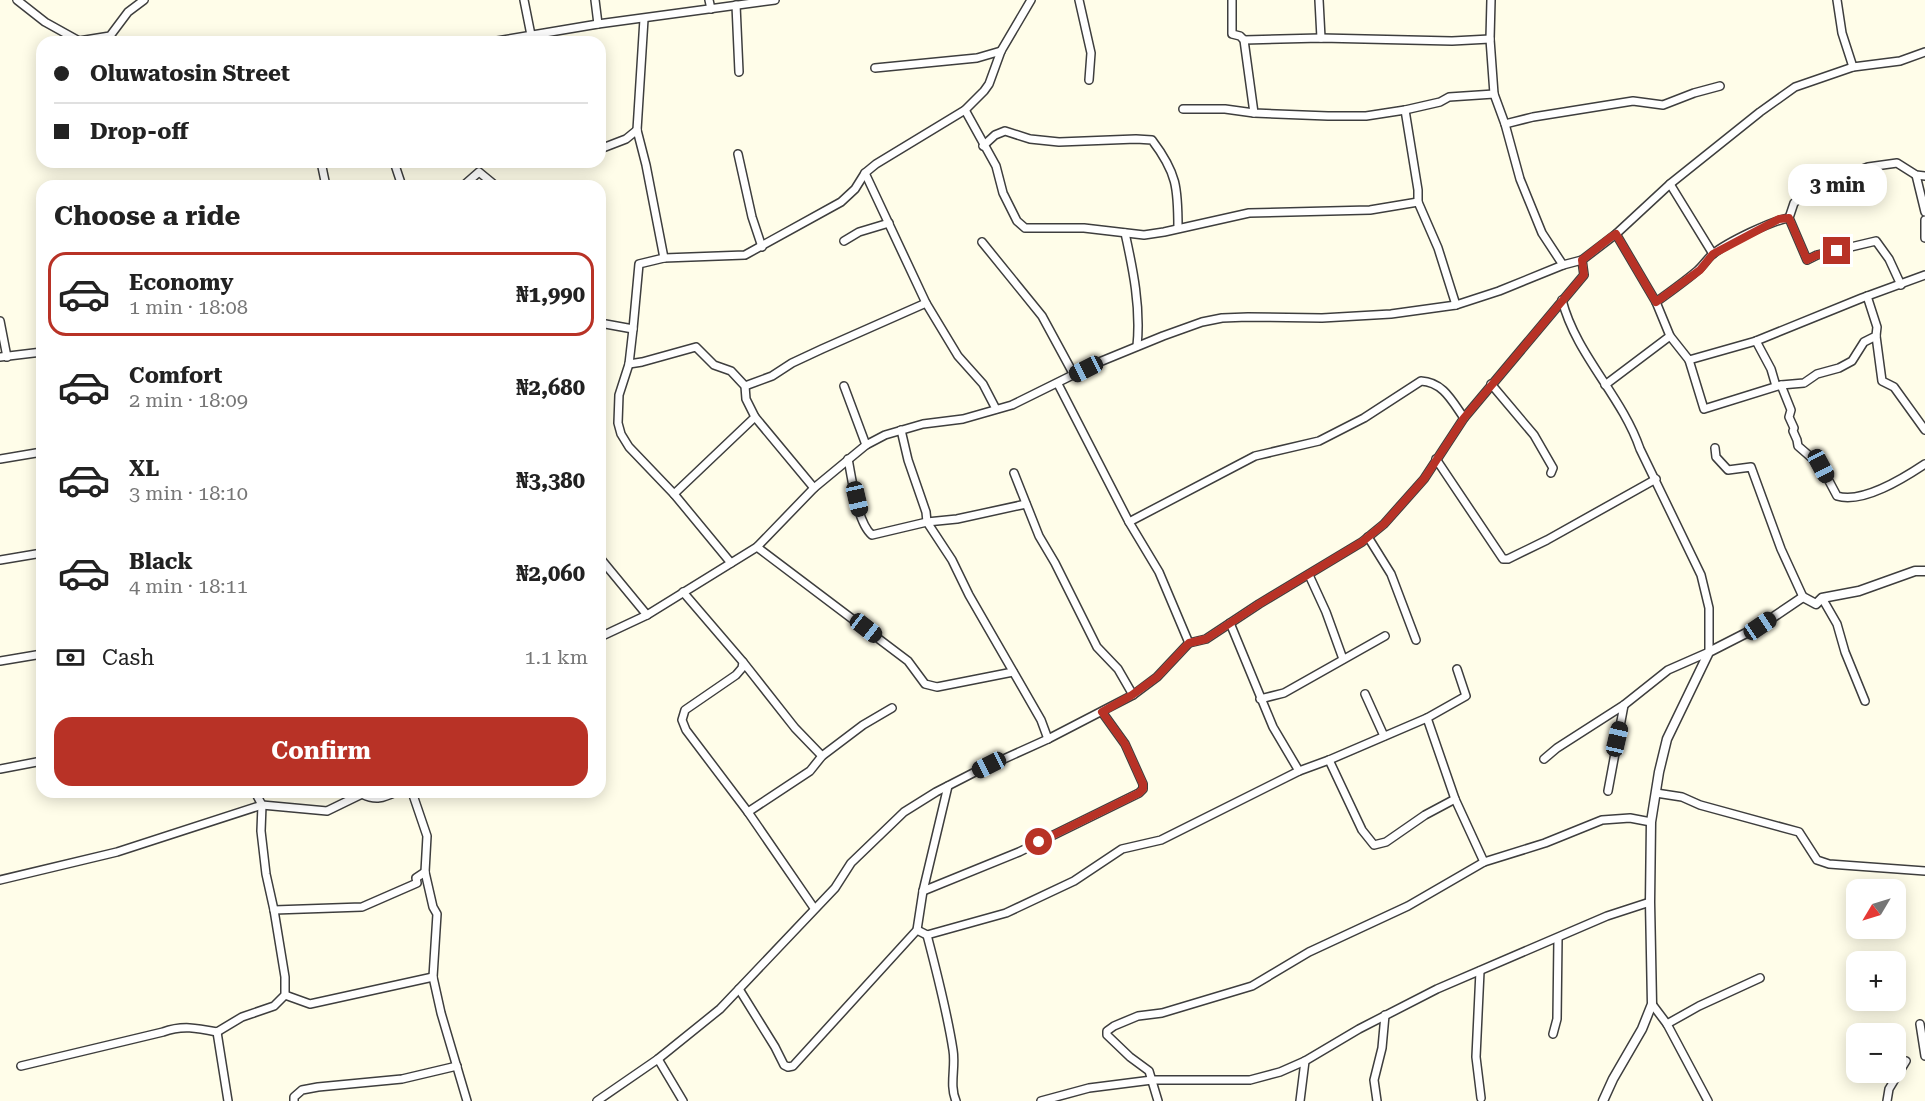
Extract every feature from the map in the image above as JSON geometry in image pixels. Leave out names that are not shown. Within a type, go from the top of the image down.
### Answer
[{"type":"street","points":[[17,0],[45,22],[70,36]]},
{"type":"street","points":[[110,36],[128,12],[144,0]]},
{"type":"street","points":[[524,0],[531,35]]},
{"type":"street","points":[[595,0],[598,24]]},
{"type":"street","points":[[709,0],[711,9]]},
{"type":"street","points":[[525,36],[775,0]]},
{"type":"street","points":[[731,563],[674,494],[629,447],[621,434],[618,423],[619,395],[629,364],[638,291],[637,266],[664,258],[745,255],[841,202],[855,189],[865,173],[965,110],[988,84],[1001,51],[1031,0]]},
{"type":"street","points":[[1079,0],[1091,53],[1089,80]]},
{"type":"street","points":[[1232,0],[1232,34],[1244,40],[1254,112]]},
{"type":"street","points":[[1319,0],[1321,38]]},
{"type":"street","points":[[1491,0],[1490,39],[1494,94],[1520,179],[1542,233],[1563,265]]},
{"type":"street","points":[[1837,0],[1842,33],[1853,67]]},
{"type":"street","points":[[736,6],[739,72]]},
{"type":"street","points":[[644,19],[637,130],[664,258]]},
{"type":"street","points":[[1244,40],[1321,38],[1452,41],[1490,39]]},
{"type":"street","points":[[875,68],[977,58],[1001,51]]},
{"type":"street","points":[[606,634],[648,615],[757,547],[814,488],[866,445],[885,435],[923,424],[963,419],[1012,405],[1137,346],[1202,322],[1222,318],[1322,318],[1390,314],[1456,305],[1499,291],[1563,265],[1582,260],[1616,234],[1670,184],[1795,87],[1853,67],[1900,61],[1925,52]]},
{"type":"street","points":[[1505,124],[1533,117],[1633,101],[1663,105],[1720,86]]},
{"type":"street","points":[[1183,109],[1366,116],[1405,111],[1440,102],[1449,97],[1494,94]]},
{"type":"street","points":[[965,110],[996,166],[1017,221],[1025,228],[1084,228],[1144,235],[1249,213],[1370,210],[1418,202]]},
{"type":"street","points":[[1405,111],[1418,202],[1438,248],[1456,305]]},
{"type":"street","points":[[606,147],[626,139],[637,130]]},
{"type":"street","points":[[983,146],[995,135],[1005,131],[1030,139],[1059,142],[1152,140],[1168,164],[1176,182],[1178,228]]},
{"type":"street","points":[[738,154],[752,217],[762,247]]},
{"type":"street","points":[[1900,285],[1889,259],[1876,242],[1817,255],[1807,260],[1789,218],[1794,203],[1828,175],[1836,172],[1858,171],[1868,167],[1898,163],[1916,175],[1925,176]]},
{"type":"street","points":[[469,180],[479,172],[489,180]]},
{"type":"street","points":[[865,173],[926,303],[958,356],[983,384],[996,409]]},
{"type":"street","points":[[1916,175],[1925,212]]},
{"type":"street","points":[[1670,184],[1713,254]]},
{"type":"street","points":[[1656,302],[1700,270],[1713,254],[1769,223],[1789,218]]},
{"type":"street","points":[[1925,220],[1925,238]]},
{"type":"street","points":[[844,241],[860,232],[889,223]]},
{"type":"street","points":[[1125,233],[1133,268],[1139,332],[1137,346]]},
{"type":"street","points":[[1616,234],[1656,302],[1670,336],[1689,360],[1704,410],[1778,385],[1804,383],[1817,374],[1839,368],[1852,361],[1864,342],[1876,336]]},
{"type":"street","points":[[982,242],[1042,316],[1074,375]]},
{"type":"street","points":[[597,1101],[658,1059],[720,1009],[835,888],[851,863],[904,812],[948,786],[1048,739],[1132,695],[1157,677],[1189,643],[1206,639],[1368,537],[1384,524],[1424,479],[1464,418],[1491,384],[1584,275],[1582,260]]},
{"type":"street","points":[[1689,360],[1756,341],[1925,275]]},
{"type":"street","points":[[1867,296],[1877,327],[1876,336],[1882,381],[1894,387],[1925,430]]},
{"type":"street","points":[[1562,300],[1570,325],[1633,428],[1640,449],[1701,575],[1709,608],[1709,652],[1667,740],[1651,822],[1652,1004],[1642,1029],[1603,1101]]},
{"type":"street","points":[[745,386],[926,303]]},
{"type":"street","points":[[0,321],[3,357],[36,353]]},
{"type":"street","points":[[606,323],[633,329]]},
{"type":"street","points":[[1605,385],[1670,336]]},
{"type":"street","points":[[1756,341],[1791,410],[1789,417],[1798,446],[1821,466],[1837,496],[1847,497],[1883,489],[1925,464]]},
{"type":"street","points":[[629,364],[696,347],[714,365],[731,371],[745,386],[746,399],[755,417],[814,488]]},
{"type":"street","points":[[1130,522],[1255,456],[1318,441],[1364,418],[1421,381],[1433,381],[1441,387],[1464,418]]},
{"type":"street","points":[[1058,384],[1130,522],[1159,572],[1189,643]]},
{"type":"street","points":[[1491,384],[1534,435],[1553,468],[1551,473]]},
{"type":"street","points":[[844,386],[866,445]]},
{"type":"street","points":[[674,494],[755,417]]},
{"type":"street","points":[[901,430],[927,522],[956,567],[969,595],[1041,720],[1048,739]]},
{"type":"street","points":[[1715,448],[1716,457],[1728,470],[1751,467],[1781,549],[1803,597],[1816,604],[1822,598],[1859,591],[1915,571],[1925,572]]},
{"type":"street","points":[[0,459],[36,453]]},
{"type":"street","points":[[848,459],[862,520],[867,531],[872,535],[927,522],[957,519],[1026,504]]},
{"type":"street","points":[[1436,459],[1503,559],[1508,559],[1547,540],[1656,479]]},
{"type":"street","points":[[1014,473],[1039,536],[1055,562],[1097,647],[1118,669],[1132,695]]},
{"type":"street","points":[[1368,537],[1390,574],[1416,640]]},
{"type":"street","points":[[757,547],[908,661],[925,684],[937,687],[1013,672]]},
{"type":"street","points":[[0,560],[36,554]]},
{"type":"street","points":[[606,565],[648,615]]},
{"type":"street","points":[[1309,575],[1326,612],[1343,659]]},
{"type":"street","points":[[683,592],[743,662],[795,728],[822,756]]},
{"type":"street","points":[[1544,759],[1557,748],[1624,705],[1668,670],[1760,626],[1803,597]]},
{"type":"street","points":[[1822,598],[1837,624],[1845,652],[1865,701]]},
{"type":"street","points":[[1230,623],[1273,728],[1299,771]]},
{"type":"street","points":[[1260,699],[1284,693],[1385,636]]},
{"type":"street","points":[[0,661],[36,655]]},
{"type":"street","points":[[743,662],[742,668],[735,675],[685,710],[682,720],[686,730],[748,812],[814,908]]},
{"type":"street","points":[[918,930],[927,934],[1006,913],[1074,881],[1122,849],[1161,840],[1299,771],[1427,718],[1466,696],[1458,669]]},
{"type":"street","points":[[1365,694],[1384,736]]},
{"type":"street","points":[[1608,791],[1624,705]]},
{"type":"street","points":[[748,812],[810,771],[822,756],[863,725],[892,708]]},
{"type":"street","points":[[923,891],[1019,852],[1143,789],[1143,784],[1125,744],[1102,712]]},
{"type":"street","points":[[1427,718],[1455,799],[1484,862]]},
{"type":"street","points":[[1329,760],[1362,830],[1374,845],[1386,842],[1425,815],[1455,799]]},
{"type":"street","points":[[0,769],[36,762]]},
{"type":"street","points":[[739,989],[775,1047],[783,1065],[793,1066],[918,930],[923,891],[948,786]]},
{"type":"street","points":[[1656,793],[1682,797],[1700,805],[1799,832],[1817,860],[1829,864],[1925,870]]},
{"type":"street","points":[[21,1066],[176,1027],[192,1027],[217,1032],[242,1017],[274,1006],[285,994],[285,977],[266,874],[261,831],[262,805],[258,798]]},
{"type":"street","points":[[0,880],[117,852],[262,805],[327,811],[351,798]]},
{"type":"street","points":[[413,798],[427,836],[425,872],[433,907],[437,914],[433,977],[467,1101]]},
{"type":"street","points":[[1158,1101],[1149,1071],[1107,1035],[1107,1031],[1114,1026],[1138,1016],[1162,1013],[1252,986],[1308,952],[1408,906],[1484,862],[1545,843],[1602,820],[1630,819],[1651,822]]},
{"type":"street","points":[[274,910],[362,907],[417,883],[416,878],[425,872]]},
{"type":"street","points":[[1041,1101],[1089,1088],[1152,1080],[1250,1080],[1281,1072],[1437,989],[1607,916],[1650,902]]},
{"type":"street","points":[[927,934],[954,1054],[952,1087],[956,1101]]},
{"type":"street","points":[[1552,1034],[1557,1019],[1558,938]]},
{"type":"street","points":[[1480,971],[1476,1057],[1481,1098]]},
{"type":"street","points":[[285,994],[310,1004],[433,977]]},
{"type":"street","points":[[1667,1024],[1699,1006],[1760,978]]},
{"type":"street","points":[[1652,1004],[1667,1024],[1708,1101]]},
{"type":"street","points":[[1377,1101],[1374,1080],[1382,1048],[1385,1015]]},
{"type":"street","points":[[1920,1024],[1925,1056]]},
{"type":"street","points":[[217,1032],[228,1101]]},
{"type":"street","points":[[658,1059],[683,1101]]},
{"type":"street","points":[[1300,1101],[1305,1061]]},
{"type":"street","points":[[294,1101],[294,1097],[302,1090],[402,1079],[457,1066]]},
{"type":"street","points":[[1887,1101],[1893,1083]]},
{"type":"route","points":[[1039,842],[1143,789],[1143,784],[1125,744],[1102,712],[1157,677],[1189,643],[1206,639],[1362,542],[1384,524],[1424,479],[1464,418],[1584,275],[1582,260],[1611,237],[1616,234],[1656,302],[1700,270],[1713,254],[1779,219],[1789,218],[1807,260],[1817,255],[1837,251]]}]
